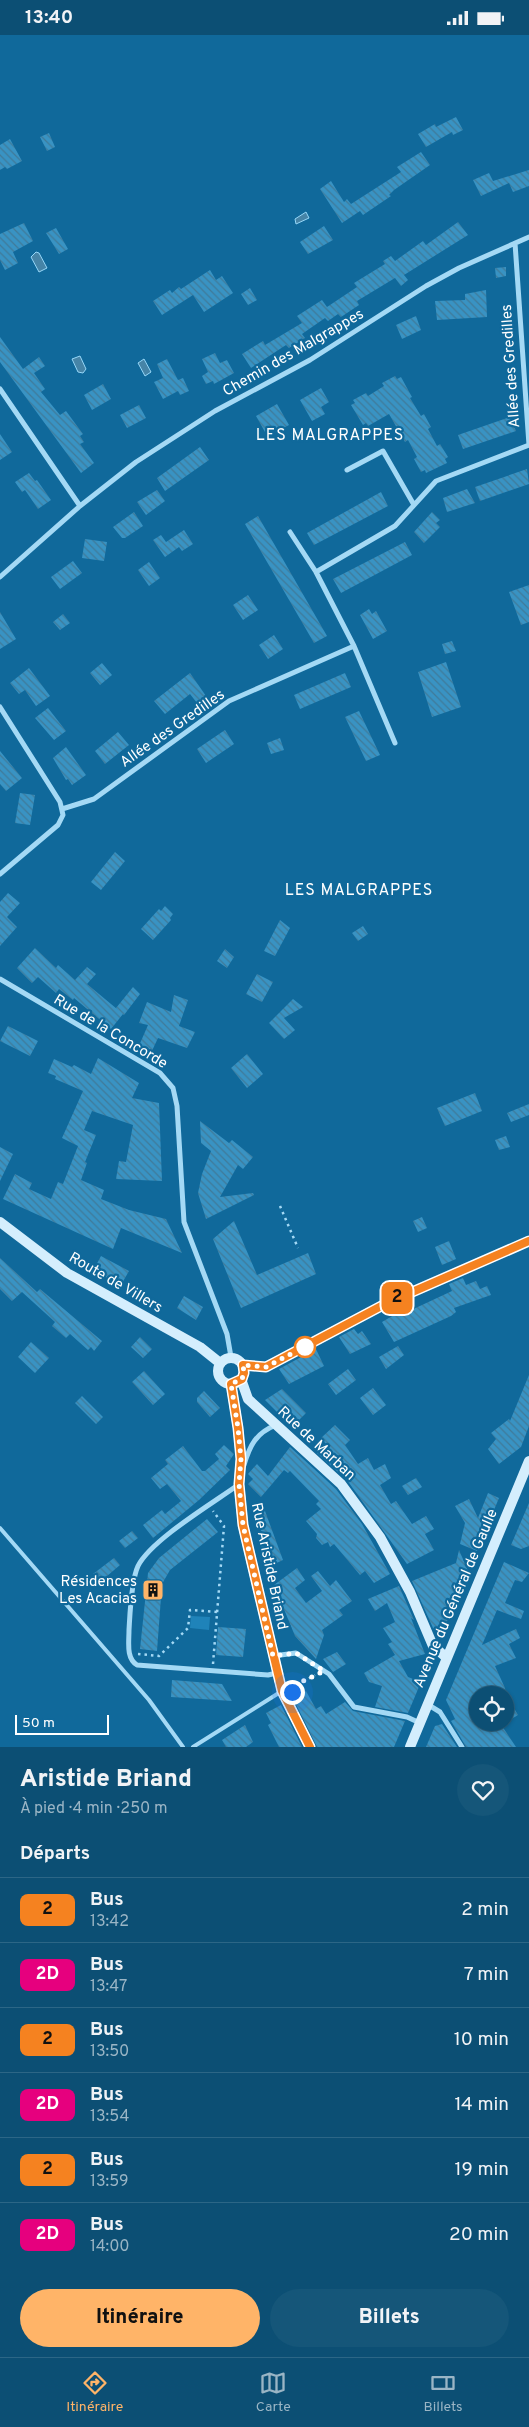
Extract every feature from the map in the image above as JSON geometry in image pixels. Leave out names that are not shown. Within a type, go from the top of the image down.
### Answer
[{"type":"main road","name":"Route de Villers","points":[[0,1222],[67,1273],[200,1347],[220,1363]]},
{"type":"main road","points":[[232,1357],[239,1359],[243,1365],[244,1373],[242,1379],[231,1384],[223,1382],[218,1375],[220,1363],[232,1357]]},
{"type":"main road","name":"Rue de Marban","points":[[242,1379],[248,1399],[341,1484],[380,1537],[410,1592],[433,1646],[447,1658]]},
{"type":"main road","name":"Rue Aristide Briand","points":[[231,1384],[241,1459],[239,1484],[243,1525],[277,1673],[287,1691],[310,1747]]},
{"type":"main road","name":"Avenue du Général de Gaulle","points":[[410,1747],[529,1461]]},
{"type":"street","name":"Chemin des Malgrappes","points":[[0,577],[80,506],[136,462],[215,411],[310,360],[426,286],[459,268],[529,237]]},
{"type":"street","name":"Allée des Gredilles","points":[[316,572],[395,526],[436,481],[529,445],[515,243]]},
{"type":"street","points":[[0,389],[80,506]]},
{"type":"street","points":[[347,471],[383,451],[414,505]]},
{"type":"street","points":[[290,532],[316,572],[354,646],[395,743]]},
{"type":"street","name":"Allée des Gredilles","points":[[62,809],[94,799],[229,701],[354,646]]},
{"type":"street","points":[[0,707],[60,802],[63,815],[58,825],[0,874]]},
{"type":"street","name":"Rue de la Concorde","points":[[0,979],[160,1073],[173,1088],[177,1115],[184,1221],[227,1334],[232,1357]]},
{"type":"street","points":[[243,1365],[266,1367],[387,1303],[529,1241]]},
{"type":"street","points":[[276,1425],[257,1436],[250,1445],[239,1484],[150,1548],[138,1567],[130,1621],[129,1654],[132,1662],[138,1665],[268,1675],[277,1673]]},
{"type":"street","points":[[273,1656],[296,1653],[329,1674],[354,1707],[407,1717],[420,1723]]},
{"type":"street","points":[[428,1704],[440,1712],[462,1747]]},
{"type":"lane","points":[[0,1529],[149,1700],[183,1747]]},
{"type":"lane","points":[[193,1747],[287,1691]]},
{"type":"path","points":[[280,1206],[298,1249]]},
{"type":"path","points":[[209,1505],[224,1526],[212,1671]]},
{"type":"path","points":[[129,1654],[159,1655],[188,1628],[190,1610],[217,1612]]},
{"type":"path","points":[[287,1691],[293,1686],[324,1671]]},
{"type":"shaded area","points":[[306,212],[309,218],[296,224],[295,219]]},
{"type":"shaded area","points":[[36,252],[39,253],[47,268],[39,272],[31,257]]},
{"type":"shaded area","points":[[80,356],[86,369],[83,373],[78,372],[72,359]]},
{"type":"shaded area","points":[[144,359],[151,372],[145,376],[138,363]]},
{"type":"shaded area","points":[[191,1616],[210,1617],[209,1630],[190,1628]]},
{"type":"building","points":[[456,117],[463,130],[453,135],[452,132],[426,147],[418,134],[435,124],[436,127]]},
{"type":"building","points":[[49,133],[55,147],[47,151],[40,137]]},
{"type":"building","points":[[10,139],[22,161],[7,169],[5,167],[0,170],[0,145]]},
{"type":"building","points":[[421,152],[430,165],[394,190],[389,195],[391,196],[363,215],[360,211],[342,223],[320,189],[331,181],[344,202],[347,199],[351,204],[401,172],[397,167]]},
{"type":"building","points":[[529,170],[529,186],[513,192],[509,183],[481,196],[473,180],[489,173],[493,181]]},
{"type":"building","points":[[458,222],[468,235],[404,275],[408,280],[401,286],[395,278],[357,301],[359,305],[341,317],[338,314],[328,321],[325,318],[302,334],[305,338],[289,348],[286,345],[251,368],[242,354],[263,341],[265,345],[302,323],[297,316],[322,300],[327,307],[357,287],[354,283],[385,264],[383,261],[391,256],[395,261],[423,241],[426,245]]},
{"type":"building","points":[[24,223],[33,241],[13,252],[18,263],[5,270],[0,260],[0,234]]},
{"type":"building","points":[[324,226],[333,240],[308,254],[300,242]]},
{"type":"building","points":[[56,228],[68,249],[59,254],[46,233]]},
{"type":"building","points":[[506,267],[506,276],[496,278],[495,268]]},
{"type":"building","points":[[210,270],[216,280],[222,276],[233,293],[204,312],[193,295],[162,315],[153,301],[170,290],[172,293],[179,287],[181,289]]},
{"type":"building","points":[[250,288],[257,300],[248,305],[241,294]]},
{"type":"building","points":[[486,290],[487,317],[437,320],[435,301],[465,300],[465,294]]},
{"type":"building","points":[[416,316],[421,330],[402,339],[396,325]]},
{"type":"building","points":[[0,337],[23,369],[39,357],[45,366],[34,373],[45,389],[41,392],[60,415],[66,411],[83,434],[80,436],[84,442],[80,444],[94,463],[81,473],[0,362]]},
{"type":"building","points":[[215,353],[220,363],[227,360],[234,373],[214,384],[213,381],[206,384],[202,376],[208,372],[202,359]]},
{"type":"building","points":[[167,359],[178,380],[183,378],[189,391],[180,395],[178,391],[163,399],[154,382],[163,378],[157,364]]},
{"type":"building","points":[[395,376],[397,379],[401,377],[412,397],[410,398],[421,416],[424,414],[431,427],[428,429],[437,446],[440,444],[448,457],[445,459],[447,463],[426,473],[425,470],[421,472],[414,459],[417,457],[408,440],[405,442],[389,414],[368,426],[366,423],[363,425],[351,405],[355,403],[353,400],[366,393],[368,396],[384,386],[382,383]]},
{"type":"building","points":[[103,384],[111,399],[92,410],[84,395]]},
{"type":"building","points":[[321,388],[329,402],[321,407],[325,414],[312,421],[300,400]]},
{"type":"building","points":[[277,404],[289,425],[276,432],[273,427],[265,432],[256,416]]},
{"type":"building","points":[[139,405],[146,418],[127,428],[120,415]]},
{"type":"building","points":[[510,417],[516,431],[463,449],[458,435]]},
{"type":"building","points":[[0,434],[12,452],[0,460]]},
{"type":"building","points":[[200,447],[209,460],[165,491],[157,478]]},
{"type":"building","points":[[527,469],[529,484],[480,501],[475,487]]},
{"type":"building","points":[[29,473],[35,481],[37,480],[51,500],[38,509],[25,490],[22,492],[15,482]]},
{"type":"building","points":[[467,489],[475,503],[447,512],[443,498]]},
{"type":"building","points":[[157,490],[165,501],[146,515],[137,502]]},
{"type":"building","points":[[381,492],[388,506],[314,545],[307,533]]},
{"type":"building","points":[[134,512],[143,526],[122,538],[113,527]]},
{"type":"building","points":[[432,512],[440,520],[436,523],[440,527],[424,543],[414,532]]},
{"type":"building","points":[[258,516],[327,636],[314,643],[245,524]]},
{"type":"building","points":[[184,530],[193,544],[182,551],[179,547],[165,557],[153,540],[161,535],[166,542]]},
{"type":"building","points":[[85,539],[107,542],[104,561],[82,558]]},
{"type":"building","points":[[405,542],[412,555],[341,593],[333,579]]},
{"type":"building","points":[[73,561],[82,573],[60,589],[51,577]]},
{"type":"building","points":[[149,562],[160,578],[149,586],[138,570]]},
{"type":"building","points":[[529,585],[529,622],[521,625],[509,592]]},
{"type":"building","points":[[248,595],[258,610],[243,620],[233,605]]},
{"type":"building","points":[[369,609],[372,614],[376,611],[387,631],[373,639],[360,615]]},
{"type":"building","points":[[0,612],[16,639],[0,649]]},
{"type":"building","points":[[63,614],[70,623],[60,630],[53,622]]},
{"type":"building","points":[[274,635],[283,649],[268,659],[259,645]]},
{"type":"building","points":[[452,641],[456,651],[445,654],[442,644]]},
{"type":"building","points":[[446,662],[461,707],[432,717],[418,672]]},
{"type":"building","points":[[102,663],[112,675],[100,685],[90,673]]},
{"type":"building","points":[[29,668],[50,696],[36,706],[25,690],[19,694],[10,683]]},
{"type":"building","points":[[190,673],[206,696],[197,703],[190,694],[165,714],[154,701]]},
{"type":"building","points":[[345,673],[351,687],[300,709],[294,695]]},
{"type":"building","points":[[48,708],[66,731],[54,740],[35,718]]},
{"type":"building","points":[[359,711],[380,755],[366,761],[345,717]]},
{"type":"building","points":[[225,730],[234,744],[206,763],[197,749]]},
{"type":"building","points":[[118,732],[129,745],[105,764],[95,751]]},
{"type":"building","points":[[280,738],[284,750],[271,754],[267,743]]},
{"type":"building","points":[[66,747],[86,775],[72,785],[68,779],[66,780],[53,758]]},
{"type":"building","points":[[0,751],[22,778],[6,791],[0,784]]},
{"type":"building","points":[[20,793],[35,795],[30,825],[15,823]]},
{"type":"building","points":[[115,852],[125,861],[101,890],[91,882]]},
{"type":"building","points":[[8,893],[20,903],[7,917],[17,927],[0,946],[0,902]]},
{"type":"building","points":[[165,906],[173,914],[170,918],[171,920],[153,940],[141,929],[159,909],[161,911]]},
{"type":"building","points":[[280,920],[290,928],[275,956],[264,951]]},
{"type":"building","points":[[363,926],[368,934],[358,941],[352,933]]},
{"type":"building","points":[[35,948],[56,968],[58,965],[75,980],[87,967],[96,974],[87,984],[123,1014],[111,1029],[74,998],[73,1000],[59,989],[56,993],[38,977],[32,983],[17,968]]},
{"type":"building","points":[[225,949],[234,957],[227,968],[217,961]]},
{"type":"building","points":[[257,974],[273,982],[262,1002],[246,994]]},
{"type":"building","points":[[133,987],[140,994],[124,1015],[116,1008]]},
{"type":"building","points":[[174,995],[188,1000],[179,1026],[195,1032],[187,1048],[158,1038],[151,1053],[138,1048],[148,1025],[139,1023],[147,1002],[171,1012]]},
{"type":"building","points":[[293,999],[303,1007],[284,1018],[295,1030],[284,1039],[269,1023]]},
{"type":"building","points":[[8,1026],[38,1041],[30,1056],[0,1041]]},
{"type":"building","points":[[247,1054],[263,1074],[247,1088],[231,1068]]},
{"type":"building","points":[[98,1058],[139,1083],[132,1098],[159,1103],[162,1181],[116,1179],[119,1161],[126,1162],[133,1125],[92,1111],[84,1130],[96,1135],[85,1162],[87,1163],[81,1180],[104,1190],[101,1199],[129,1210],[166,1219],[182,1253],[121,1228],[113,1249],[3,1199],[15,1174],[32,1183],[29,1189],[51,1199],[58,1182],[63,1184],[78,1146],[62,1138],[83,1091],[55,1079],[56,1076],[48,1073],[54,1059],[72,1067],[74,1065],[91,1074]]},
{"type":"building","points":[[475,1093],[482,1111],[445,1126],[437,1108]]},
{"type":"building","points":[[529,1104],[529,1115],[511,1122],[507,1113]]},
{"type":"building","points":[[200,1121],[229,1143],[232,1140],[253,1157],[243,1169],[238,1165],[220,1197],[253,1193],[254,1195],[206,1219],[198,1193],[202,1174],[211,1151],[201,1143]]},
{"type":"building","points":[[506,1136],[510,1147],[499,1150],[495,1140]]},
{"type":"building","points":[[0,1147],[13,1154],[0,1181]]},
{"type":"building","points":[[422,1217],[427,1228],[418,1232],[413,1221]]},
{"type":"building","points":[[234,1221],[257,1275],[308,1253],[316,1274],[241,1308],[213,1239]]},
{"type":"building","points":[[449,1241],[456,1259],[442,1265],[435,1247]]},
{"type":"building","points":[[101,1256],[129,1271],[121,1285],[93,1271]]},
{"type":"building","points":[[0,1258],[37,1292],[40,1289],[102,1341],[94,1351],[91,1347],[88,1350],[70,1334],[66,1338],[52,1326],[55,1322],[22,1292],[12,1301],[0,1289]]},
{"type":"building","points":[[463,1278],[466,1285],[476,1281],[480,1289],[487,1286],[491,1295],[454,1308],[456,1312],[451,1316],[394,1342],[382,1322],[406,1308],[407,1312],[452,1291],[449,1284]]},
{"type":"building","points":[[184,1296],[203,1307],[196,1320],[177,1308]]},
{"type":"building","points":[[354,1329],[358,1334],[362,1331],[371,1344],[350,1354],[339,1337]]},
{"type":"building","points":[[140,1337],[152,1349],[143,1358],[131,1347]]},
{"type":"building","points":[[31,1342],[49,1358],[35,1373],[18,1357]]},
{"type":"building","points":[[398,1346],[404,1355],[386,1369],[379,1357]]},
{"type":"building","points":[[316,1349],[324,1366],[289,1384],[279,1369]]},
{"type":"building","points":[[348,1369],[356,1380],[336,1395],[328,1384]]},
{"type":"building","points":[[144,1371],[165,1394],[153,1405],[132,1382]]},
{"type":"building","points":[[529,1375],[529,1426],[521,1447],[499,1464],[488,1449],[496,1439],[491,1433],[509,1419],[510,1421]]},
{"type":"building","points":[[373,1388],[386,1405],[373,1415],[360,1398]]},
{"type":"building","points":[[282,1389],[306,1413],[292,1427],[265,1400]]},
{"type":"building","points":[[204,1391],[220,1408],[210,1417],[197,1402],[197,1398]]},
{"type":"building","points":[[82,1396],[103,1417],[96,1424],[75,1403]]},
{"type":"building","points":[[335,1425],[350,1440],[345,1445],[358,1464],[368,1458],[374,1470],[385,1464],[391,1478],[380,1485],[391,1504],[396,1501],[412,1524],[426,1516],[434,1529],[425,1534],[434,1550],[407,1564],[347,1480],[317,1453],[326,1444],[321,1438]]},
{"type":"building","points":[[224,1445],[234,1454],[226,1466],[230,1470],[199,1500],[153,1538],[143,1525],[162,1510],[165,1514],[181,1501],[167,1484],[160,1489],[151,1478],[168,1464],[165,1460],[183,1446],[202,1471],[205,1471],[219,1459],[215,1454]]},
{"type":"building","points":[[290,1447],[336,1489],[362,1524],[390,1574],[374,1583],[365,1571],[360,1575],[334,1544],[330,1547],[328,1542],[322,1545],[316,1538],[317,1534],[306,1521],[321,1509],[316,1504],[319,1501],[290,1471],[288,1473],[284,1470],[261,1497],[248,1484],[253,1479],[248,1474],[257,1464],[268,1476]]},
{"type":"building","points":[[416,1478],[422,1487],[408,1495],[402,1486]]},
{"type":"building","points":[[488,1493],[499,1498],[477,1551],[460,1544],[465,1523],[455,1506],[469,1499],[478,1518]]},
{"type":"building","points":[[529,1503],[529,1546],[521,1549],[511,1545]]},
{"type":"building","points":[[265,1511],[283,1560],[268,1567],[259,1540],[266,1537],[253,1520]]},
{"type":"building","name":"Résidences Les Acacias","points":[[207,1519],[218,1532],[170,1570],[162,1584],[157,1651],[140,1649],[148,1573],[159,1558]]},
{"type":"building","points":[[132,1531],[138,1538],[125,1548],[119,1541]]},
{"type":"building","points":[[459,1550],[469,1573],[442,1632],[433,1628],[412,1581],[456,1563]]},
{"type":"building","points":[[114,1558],[120,1565],[100,1582],[93,1574]]},
{"type":"building","points":[[504,1562],[529,1573],[522,1582],[515,1580],[505,1603],[524,1611],[521,1619],[497,1610],[482,1645],[516,1629],[520,1638],[509,1644],[516,1658],[495,1666],[504,1686],[469,1686],[469,1731],[505,1731],[516,1747],[466,1747],[451,1721],[455,1719],[446,1700]]},
{"type":"building","points":[[297,1568],[305,1580],[295,1588],[306,1603],[322,1591],[311,1576],[318,1571],[330,1586],[336,1580],[352,1601],[339,1610],[343,1615],[322,1630],[324,1635],[316,1659],[295,1636],[274,1585]]},
{"type":"building","points":[[399,1586],[414,1620],[411,1618],[425,1654],[399,1661],[408,1677],[421,1682],[408,1713],[375,1707],[382,1686],[369,1682],[364,1673],[395,1655],[388,1644],[392,1642],[383,1628],[395,1622],[387,1603],[375,1611],[368,1599]]},
{"type":"building","points":[[218,1627],[246,1629],[243,1657],[216,1655]]},
{"type":"building","points":[[337,1652],[346,1664],[333,1672],[323,1659]]},
{"type":"building","points":[[172,1680],[222,1684],[232,1701],[171,1697]]},
{"type":"building","points":[[300,1691],[301,1693],[306,1691],[316,1709],[321,1706],[326,1714],[345,1702],[353,1711],[405,1721],[394,1747],[317,1747],[292,1696]]},
{"type":"building","points":[[281,1705],[302,1747],[279,1747],[268,1725],[271,1723],[266,1713]]},
{"type":"building","points":[[514,1708],[518,1715],[514,1717]]},
{"type":"building","points":[[442,1724],[457,1747],[426,1747],[435,1726]]},
{"type":"building","points":[[245,1725],[253,1742],[246,1747],[226,1747],[222,1740]]},
{"type":"bus line","name":"2","points":[[310,1747],[282,1691],[243,1525],[239,1484],[241,1459],[231,1384],[239,1382],[244,1376],[243,1365],[266,1367],[387,1303],[529,1241]]},
{"type":"place","name":"Résidences Les Acacias","points":[[153,1590]]},
{"type":"district","name":"LES MALGRAPPES","points":[[330,434]]},
{"type":"district","name":"LES MALGRAPPES","points":[[359,889]]},
{"type":"route","points":[[292,1692],[293,1686],[324,1671],[296,1653],[273,1656],[243,1525],[239,1484],[241,1459],[231,1384],[239,1382],[244,1376],[243,1365],[266,1367],[308,1345],[305,1347]]}]
